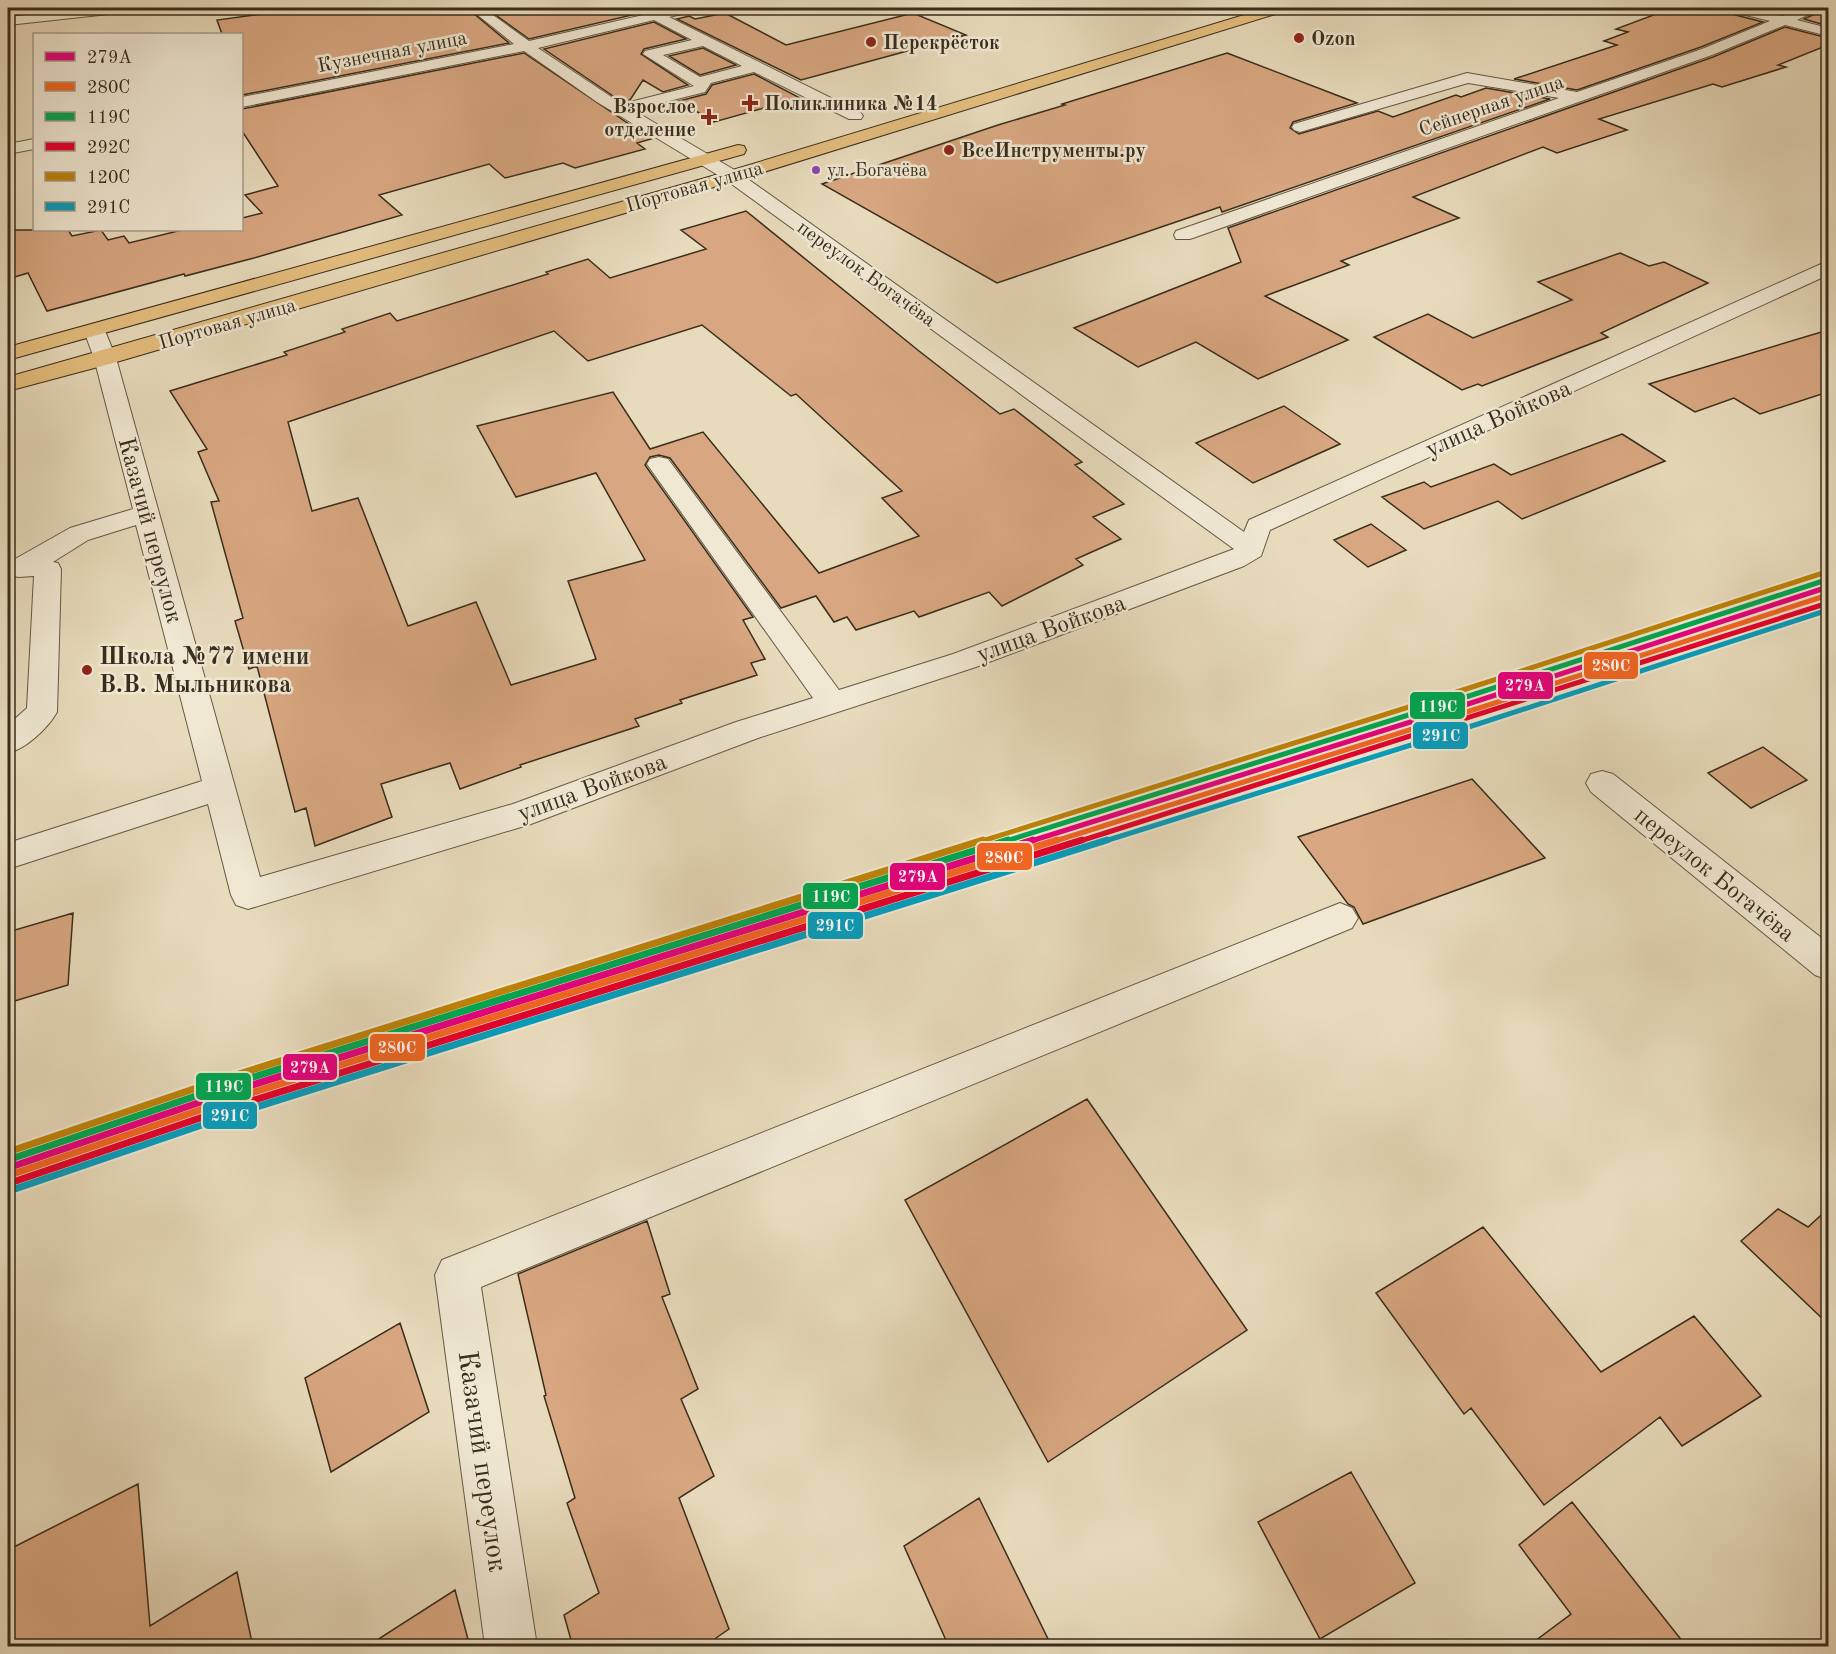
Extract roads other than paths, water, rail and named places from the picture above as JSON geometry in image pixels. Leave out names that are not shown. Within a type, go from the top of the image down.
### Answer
[{"type":"main road","points":[[1179,21],[1224,8]]},
{"type":"main road","name":"Портовая улица","points":[[8,384],[732,176],[1280,8]]},
{"type":"main road","points":[[833,122],[861,114]]},
{"type":"main road","name":"Портовая улица","points":[[8,354],[755,145]]},
{"type":"street","points":[[8,21],[127,8]]},
{"type":"street","name":"переулок Богачёва","points":[[475,8],[526,46],[620,109],[732,176],[1252,550]]},
{"type":"street","name":"Кузнечная улица","points":[[243,102],[526,46],[690,8]]},
{"type":"street","points":[[1734,8],[1828,32]]},
{"type":"street","name":"Сейнерная улица","points":[[1183,235],[1707,52],[1811,8]]},
{"type":"street","points":[[656,16],[756,67],[861,114]]},
{"type":"street","points":[[702,84],[650,54],[705,41]]},
{"type":"street","points":[[620,109],[700,89],[705,80],[756,67]]},
{"type":"street","points":[[1300,127],[1467,78],[1579,97]]},
{"type":"street","points":[[8,149],[33,144]]},
{"type":"street","name":"улица Войкова","points":[[243,875],[248,895],[519,815],[747,730],[963,661],[1235,560],[1252,550],[1258,526],[1828,268]]},
{"type":"street","points":[[95,331],[105,358]]},
{"type":"street","name":"Казачий переулок","points":[[105,358],[243,875]]},
{"type":"street","points":[[659,464],[833,704]]},
{"type":"street","points":[[16,568],[79,534],[147,513]]},
{"type":"street","points":[[8,742],[42,712],[48,569],[16,568]]},
{"type":"street","name":"переулок Богачёва","points":[[1602,783],[1828,964]]},
{"type":"street","points":[[8,856],[220,788]]},
{"type":"street","name":"Казачий переулок","points":[[512,1647],[457,1275],[1340,918]]},
{"type":"place","name":"Ozon","points":[[1299,38]]},
{"type":"place","name":"Перекрёсток","points":[[871,42]]},
{"type":"place","name":"Поликлиника №14","points":[[750,103]]},
{"type":"place","name":"Взрослое отделение","points":[[709,117]]},
{"type":"place","name":"ВсеИнструменты.ру","points":[[949,150]]},
{"type":"place","name":"ул. Богачёва","points":[[816,170]]},
{"type":"place","name":"Школа №77 имени В.В. Мыльникова","points":[[87,670]]}]
